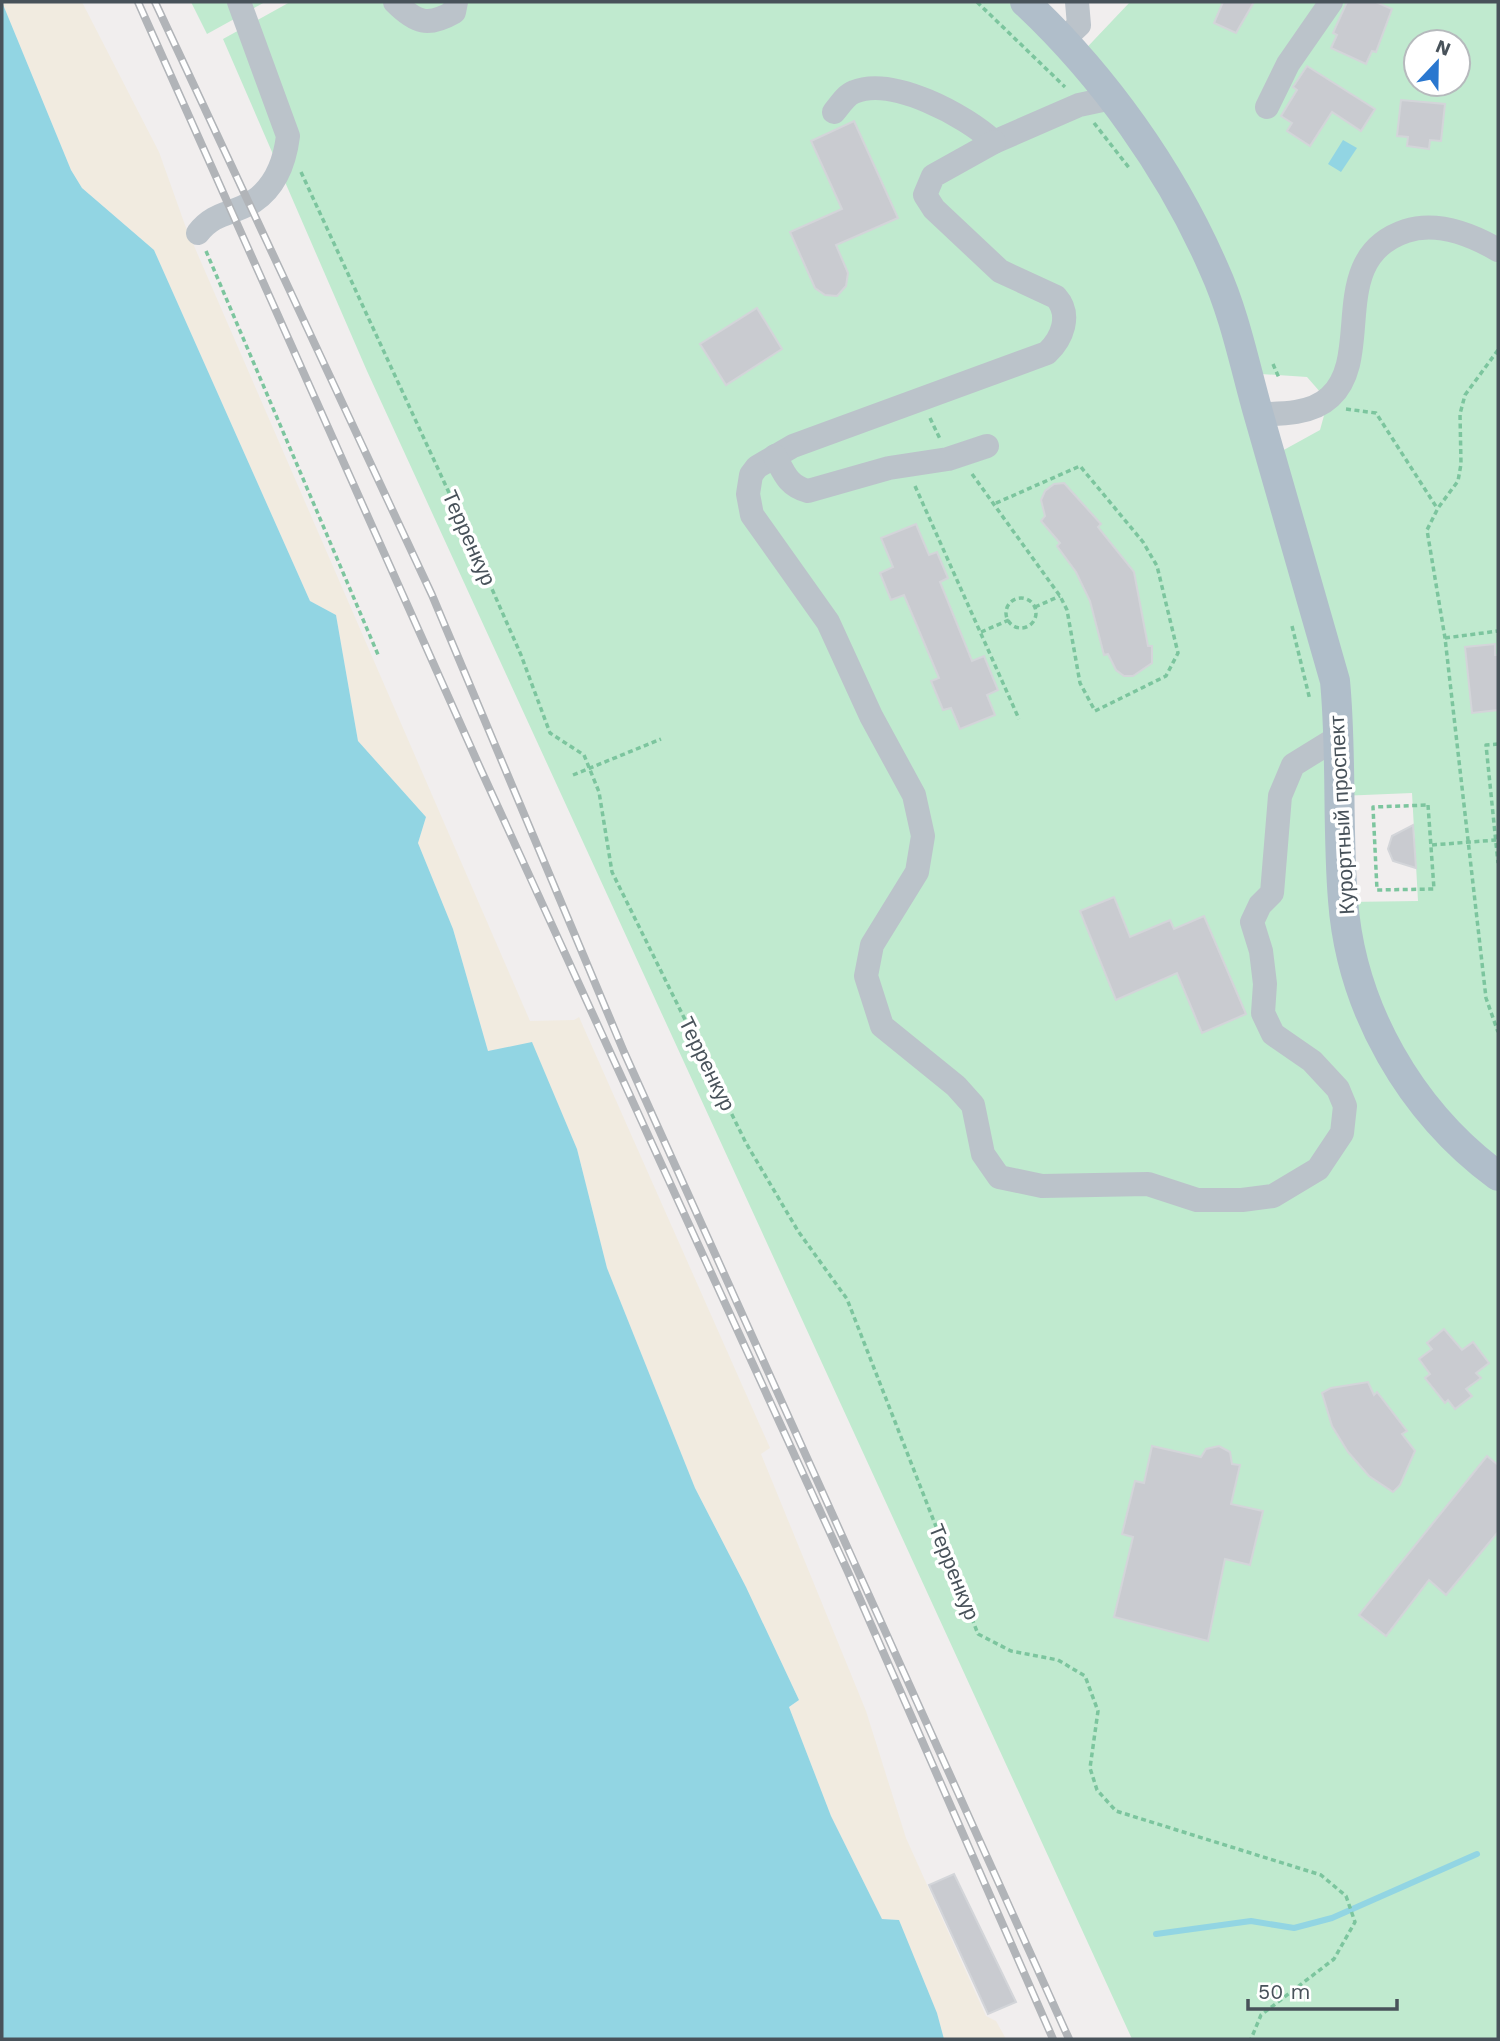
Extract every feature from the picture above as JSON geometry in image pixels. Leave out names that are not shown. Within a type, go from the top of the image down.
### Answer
[{"type":"main road","name":"Курортный проспект","points":[[1025,2],[1112,98],[1179,201],[1215,270],[1335,681],[1340,736],[1343,903],[1356,974],[1379,1031],[1431,1116],[1474,1158],[1498,1176]]},
{"type":"street","points":[[198,233],[208,220],[253,201],[271,184],[285,158],[288,135],[239,2]]},
{"type":"street","points":[[395,2],[417,19],[436,22],[454,12],[456,2]]},
{"type":"street","points":[[1062,41],[1079,25],[1077,2]]},
{"type":"street","points":[[1267,107],[1288,64],[1331,2]]},
{"type":"street","points":[[834,112],[851,93],[877,86],[909,93],[982,131],[993,142]]},
{"type":"street","points":[[1112,98],[1079,105],[993,142],[933,176],[925,195],[934,209],[1000,271],[1056,297],[1065,314],[1058,343],[1047,353],[793,446],[757,467],[748,483],[755,523],[828,622],[871,716],[914,795],[923,836],[918,872],[872,945],[866,976],[882,1026],[956,1086],[973,1105],[983,1154],[999,1177],[1042,1186],[1148,1184],[1196,1200],[1242,1200],[1273,1196],[1318,1169],[1342,1133],[1345,1106],[1338,1089],[1311,1061],[1273,1034],[1263,1013],[1263,962],[1252,922],[1260,905],[1272,893],[1280,796],[1293,765],[1340,736]]},
{"type":"street","points":[[1259,414],[1296,413],[1333,394],[1347,366],[1355,295],[1368,259],[1390,236],[1417,227],[1445,228],[1498,250]]},
{"type":"street","points":[[775,456],[788,480],[796,488],[808,491],[905,465],[948,459],[988,446]]},
{"type":"path","points":[[977,2],[1060,79],[1132,172]]},
{"type":"path","name":"Терренкур","points":[[288,135],[355,292],[468,535],[521,656],[550,733],[584,755],[599,792],[612,872],[746,1143],[798,1231],[847,1299],[978,1634],[1011,1651],[1058,1660],[1085,1676],[1098,1711],[1090,1768],[1097,1790],[1116,1811],[1321,1875],[1346,1896],[1355,1922],[1334,1959],[1261,2015],[1251,2039]]},
{"type":"path","points":[[198,233],[379,657]]},
{"type":"path","points":[[1498,350],[1465,395],[1460,414],[1461,464],[1458,481],[1438,508],[1427,530],[1445,638],[1486,998],[1498,1032]]},
{"type":"path","points":[[1333,394],[1346,409],[1376,413],[1438,508]]},
{"type":"path","points":[[922,400],[948,459],[967,467],[1060,596],[1067,610],[1080,683],[1095,711],[1166,676],[1178,653],[1157,566],[1143,542],[1080,466],[994,504]]},
{"type":"path","points":[[905,465],[1019,719]]},
{"type":"path","points":[[1035,607],[1060,596]]},
{"type":"path","points":[[1016,599],[1026,599],[1035,607],[1034,620],[1027,626],[1018,627],[1009,620],[1007,609],[1016,599]]},
{"type":"path","points":[[981,632],[1009,620]]},
{"type":"path","points":[[1445,638],[1498,631]]},
{"type":"path","points":[[573,775],[661,739]]},
{"type":"path","points":[[1498,744],[1486,746],[1498,863]]},
{"type":"path","points":[[1428,804],[1434,889],[1377,890],[1376,853],[1373,807],[1428,804]]},
{"type":"path","points":[[1432,845],[1497,840]]},
{"type":"path","points":[[1362,853],[1376,853]]},
{"type":"green space","points":[[191,2],[265,2],[207,34]]},
{"type":"green space","points":[[290,2],[1023,2],[1076,59],[1130,2],[1498,2],[1498,2039],[1132,2039],[367,371],[223,39]],"holes":[[[1246,373],[1307,377],[1328,401],[1320,430],[1271,457]],[[1412,793],[1418,901],[1347,902],[1340,796]]]},
{"type":"sand","points":[[2,2],[82,2],[159,152],[185,225],[530,1021],[574,1020],[579,1017],[770,1448],[761,1454],[866,1711],[906,1838],[986,2016],[996,2021],[1006,2039],[944,2039],[937,2013],[899,1920],[882,1919],[831,1816],[789,1707],[799,1700],[746,1587],[695,1488],[607,1268],[577,1149],[532,1043],[488,1051],[453,929],[418,843],[426,817],[358,741],[336,615],[310,601],[154,250],[82,188],[71,170]]},
{"type":"water","points":[[2,2],[71,170],[82,188],[154,250],[310,601],[336,615],[358,741],[426,817],[418,843],[453,929],[488,1051],[532,1042],[577,1149],[607,1268],[695,1488],[746,1587],[799,1700],[789,1707],[831,1816],[882,1919],[899,1920],[937,2013],[944,2039],[2,2039]]},
{"type":"water","points":[[1343,140],[1357,148],[1341,172],[1328,164]]},
{"type":"building","points":[[1223,2],[1254,2],[1236,33],[1214,23]]},
{"type":"building","points":[[1347,2],[1376,2],[1392,9],[1376,52],[1372,51],[1366,64],[1331,48],[1337,35],[1333,33]]},
{"type":"building","points":[[1307,66],[1375,109],[1361,131],[1332,112],[1310,146],[1287,131],[1292,123],[1281,116],[1297,90],[1293,87]]},
{"type":"building","points":[[1401,100],[1445,104],[1441,141],[1430,140],[1429,149],[1407,146],[1408,137],[1397,136]]},
{"type":"building","points":[[854,121],[898,218],[836,245],[848,273],[846,286],[837,296],[825,295],[815,288],[790,232],[842,209],[811,141]]},
{"type":"building","points":[[757,308],[782,349],[726,385],[700,344]]},
{"type":"building","points":[[1064,483],[1101,524],[1098,527],[1134,572],[1148,646],[1152,646],[1152,663],[1133,676],[1124,676],[1116,670],[1108,654],[1104,655],[1090,601],[1076,572],[1057,546],[1060,543],[1041,521],[1045,516],[1041,500],[1045,491],[1054,484]]},
{"type":"building","points":[[916,524],[929,555],[937,552],[948,578],[940,582],[972,661],[984,656],[998,690],[987,695],[995,715],[960,729],[951,708],[943,710],[931,681],[939,678],[904,595],[891,600],[880,573],[893,567],[881,538]]},
{"type":"building","points":[[1495,644],[1495,655],[1498,655],[1498,710],[1472,713],[1465,647]]},
{"type":"building","points":[[1413,825],[1416,868],[1393,861],[1388,849],[1392,836]]},
{"type":"building","points":[[1114,897],[1130,937],[1170,920],[1174,929],[1204,916],[1246,1014],[1202,1033],[1177,973],[1116,1000],[1080,911]]},
{"type":"building","points":[[1444,1329],[1462,1350],[1473,1342],[1489,1363],[1476,1373],[1481,1378],[1466,1389],[1472,1396],[1455,1409],[1448,1400],[1445,1403],[1425,1378],[1430,1374],[1419,1359],[1432,1349],[1427,1343]]},
{"type":"building","points":[[1368,1382],[1374,1395],[1377,1392],[1407,1431],[1402,1434],[1415,1451],[1400,1485],[1393,1492],[1369,1476],[1348,1452],[1332,1426],[1322,1393],[1331,1388]]},
{"type":"building","points":[[1152,1446],[1201,1457],[1206,1449],[1219,1446],[1230,1452],[1232,1464],[1240,1465],[1231,1504],[1263,1511],[1250,1565],[1225,1559],[1208,1641],[1114,1617],[1133,1537],[1122,1534],[1135,1481],[1144,1483]]},
{"type":"building","points":[[1487,1456],[1498,1465],[1498,1532],[1446,1595],[1429,1580],[1386,1636],[1359,1615]]},
{"type":"building","points":[[954,1874],[1016,2002],[988,2014],[929,1885]]},
{"type":"waterway","points":[[1156,1934],[1251,1921],[1294,1928],[1332,1918],[1477,1854]]},
{"type":"railway","points":[[138,2],[481,770],[848,1572],[1053,2039]]},
{"type":"railway","points":[[155,2],[432,595],[624,1052],[1069,2039]]}]
